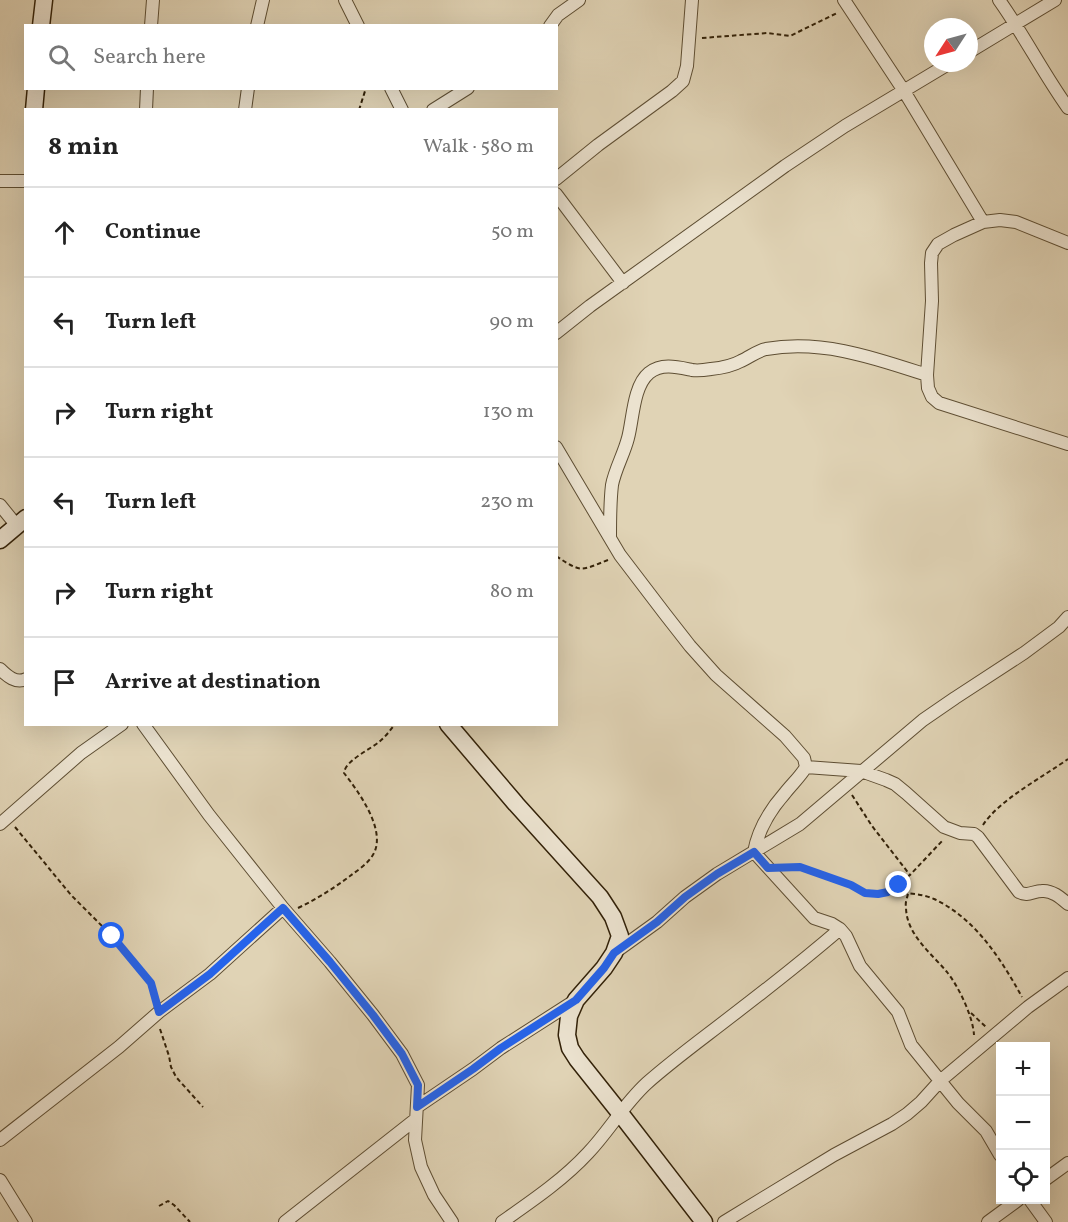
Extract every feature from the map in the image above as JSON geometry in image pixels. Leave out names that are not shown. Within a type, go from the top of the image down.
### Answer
[{"type":"street","points":[[41,24],[44,0]]},
{"type":"street","points":[[151,24],[153,0]]},
{"type":"street","points":[[257,24],[263,0]]},
{"type":"street","points":[[345,0],[357,24]]},
{"type":"street","points":[[551,24],[558,15],[579,0]]},
{"type":"street","points":[[558,177],[683,81],[690,39],[692,0]]},
{"type":"street","points":[[999,0],[1068,108]]},
{"type":"street","points":[[978,47],[1054,0]]},
{"type":"street","points":[[846,4],[904,91],[983,222]]},
{"type":"street","points":[[558,331],[785,166],[845,126],[935,72]]},
{"type":"street","points":[[34,108],[36,90]]},
{"type":"street","points":[[146,108],[147,90]]},
{"type":"street","points":[[245,108],[248,90]]},
{"type":"street","points":[[392,90],[401,108]]},
{"type":"street","points":[[436,108],[465,90]]},
{"type":"street","points":[[0,181],[24,181]]},
{"type":"street","points":[[558,197],[623,283]]},
{"type":"street","points":[[1068,243],[1016,222],[1000,220],[983,222],[938,244],[932,253],[932,301],[927,375],[928,388],[932,397],[939,403],[1068,444]]},
{"type":"street","points":[[610,537],[612,486],[628,439],[641,383],[648,374],[658,368],[675,366],[695,370],[717,369],[740,362],[761,350],[798,347],[833,349],[861,354],[927,375]]},
{"type":"street","points":[[558,450],[620,555],[690,646],[716,675],[785,736],[804,758],[806,767],[762,827],[754,852]]},
{"type":"street","points":[[0,505],[21,522],[0,540]]},
{"type":"street","points":[[614,953],[717,874],[800,824],[923,720],[1033,647],[1059,627],[1068,616]]},
{"type":"street","points":[[0,669],[11,678],[18,681],[24,680]]},
{"type":"street","points":[[4,821],[81,753],[119,726]]},
{"type":"street","points":[[144,726],[209,815],[285,911],[338,971],[402,1054],[418,1085],[415,1140],[421,1167],[434,1196],[452,1222]]},
{"type":"street","points":[[450,726],[600,897],[614,917],[620,936],[614,953],[576,1000],[568,1016],[567,1035],[570,1047],[704,1222]]},
{"type":"street","points":[[806,767],[861,771],[895,784],[944,827],[978,837],[1023,895],[1044,890],[1068,904]]},
{"type":"street","points":[[827,768],[846,785]]},
{"type":"street","points":[[754,852],[814,918],[832,924],[846,936],[860,966],[898,1012],[911,1045],[958,1103],[986,1131],[997,1150]]},
{"type":"street","points":[[0,1140],[119,1047],[159,1012],[210,974],[285,911]]},
{"type":"street","points":[[502,1222],[528,1204],[587,1155],[629,1101],[655,1076],[788,973],[840,929]]},
{"type":"street","points":[[724,1222],[834,1155],[892,1124],[921,1102],[940,1081],[1028,1007],[1068,978]]},
{"type":"street","points":[[285,1222],[473,1069],[501,1048],[576,1000]]},
{"type":"street","points":[[1050,1176],[1068,1163]]},
{"type":"street","points":[[0,1180],[26,1222]]},
{"type":"street","points":[[988,1222],[1013,1204]]},
{"type":"street","points":[[1033,1204],[1046,1222]]},
{"type":"path","points":[[690,39],[767,33],[790,36],[846,4]]},
{"type":"path","points":[[360,108],[365,90]]},
{"type":"path","points":[[558,557],[573,567],[585,569],[620,555]]},
{"type":"path","points":[[285,911],[309,903],[346,879],[363,866],[374,853],[375,827],[370,813],[344,770],[352,761],[380,741],[393,726]]},
{"type":"path","points":[[978,837],[987,819],[996,810],[1068,759]]},
{"type":"path","points":[[846,785],[872,826],[910,875]]},
{"type":"path","points":[[4,821],[71,896],[112,936],[143,971],[151,983],[159,1012],[159,1028],[171,1067],[203,1107]]},
{"type":"path","points":[[888,892],[910,875],[952,830]]},
{"type":"path","points":[[768,868],[800,867],[851,885],[865,893],[888,892],[932,898],[968,922],[1001,962],[1028,1007]]},
{"type":"path","points":[[908,894],[905,908],[913,932],[953,980],[969,1011],[974,1028],[976,1051]]},
{"type":"path","points":[[969,1011],[995,1035]]},
{"type":"path","points":[[159,1206],[168,1201],[189,1222]]},
{"type":"route","points":[[112,936],[151,983],[159,1012],[210,974],[283,908],[330,962],[402,1054],[418,1085],[417,1107],[501,1048],[576,1000],[614,953],[657,922],[685,897],[754,852],[768,868],[800,867],[851,885],[865,893],[888,892],[899,885]]}]
